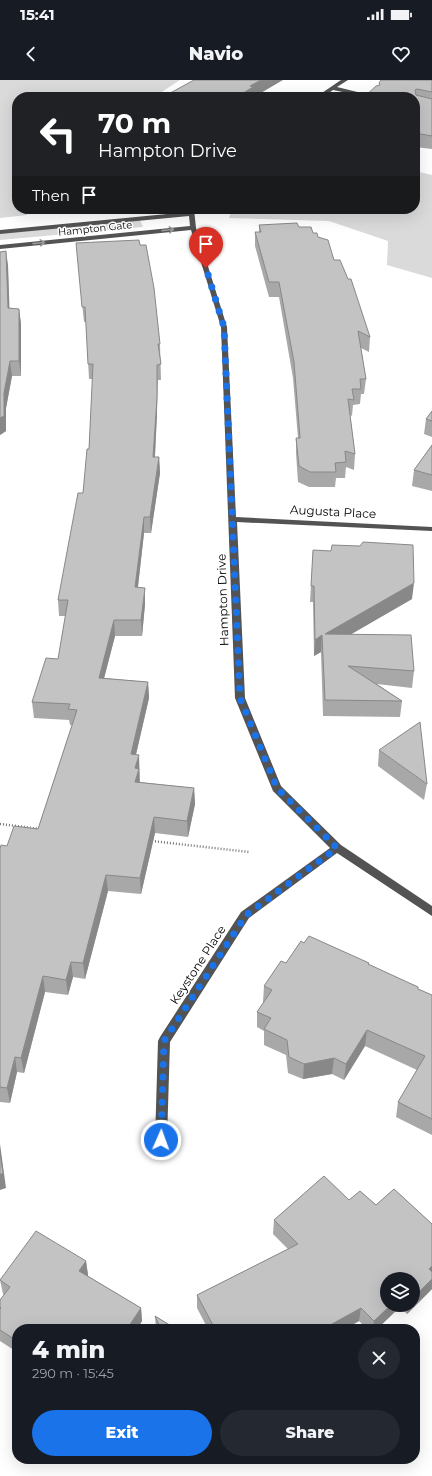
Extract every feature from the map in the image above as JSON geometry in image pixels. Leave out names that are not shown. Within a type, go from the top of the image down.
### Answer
[{"type":"street","points":[[326,92],[345,80]]},
{"type":"street","points":[[332,88],[351,92]]},
{"type":"street","name":"Hampton Gate","points":[[0,232],[164,214]]},
{"type":"street","name":"Hampton Drive","points":[[191,214],[193,228],[224,327],[240,698],[277,788],[337,848],[432,912]]},
{"type":"street","name":"Hampton Gate","points":[[0,247],[193,228]]},
{"type":"street","name":"Augusta Place","points":[[233,519],[432,529]]},
{"type":"street","name":"Keystone Place","points":[[161,1140],[164,1041],[246,915],[337,848]]},
{"type":"path","points":[[0,824],[47,830]]},
{"type":"path","points":[[148,841],[249,852]]},
{"type":"shaded area","points":[[0,80],[180,80],[162,92],[12,92],[12,214],[27,215],[0,218]]},
{"type":"shaded area","points":[[420,172],[432,175],[432,278],[387,265],[388,241],[329,221],[229,218],[230,214],[420,214]]},
{"type":"shaded area","points":[[140,220],[143,227],[0,240],[0,233]]},
{"type":"building","points":[[194,80],[261,80],[250,86],[253,87],[245,92],[172,92]]},
{"type":"building","points":[[381,80],[432,80],[432,92],[417,89],[415,90],[415,92],[369,92],[376,86],[380,85],[379,83]]},
{"type":"building","points":[[420,96],[432,99],[432,136],[420,134]]},
{"type":"building","points":[[297,223],[299,227],[311,227],[313,233],[317,233],[318,237],[328,240],[334,260],[340,260],[348,279],[351,279],[370,337],[358,331],[366,379],[360,379],[361,389],[352,389],[354,400],[348,399],[355,454],[345,451],[346,462],[335,463],[336,472],[310,472],[299,466],[296,438],[300,438],[294,362],[279,282],[269,282],[255,232],[261,232],[259,225]]},
{"type":"building","points":[[139,240],[140,245],[146,245],[154,288],[160,344],[158,344],[161,364],[157,365],[157,398],[153,457],[159,457],[150,517],[144,517],[135,587],[145,588],[141,620],[114,620],[99,678],[148,682],[131,754],[139,755],[135,768],[139,769],[135,782],[194,788],[187,821],[154,817],[140,878],[106,875],[83,963],[71,962],[66,980],[43,976],[21,1058],[15,1057],[7,1088],[0,1087],[0,849],[1,845],[7,846],[14,826],[38,829],[77,710],[68,709],[70,704],[32,702],[46,658],[58,659],[68,600],[58,600],[78,493],[83,493],[87,449],[89,449],[93,364],[88,364],[85,307],[82,307],[76,243]]},
{"type":"building","points":[[6,251],[8,308],[19,309],[19,361],[10,361],[4,393],[4,416],[0,418],[0,252]]},
{"type":"building","points":[[432,411],[432,421],[426,419]]},
{"type":"building","points":[[432,445],[432,475],[414,470]]},
{"type":"building","points":[[363,542],[413,545],[414,583],[325,634],[411,635],[414,671],[348,666],[402,701],[325,700],[322,635],[315,640],[314,586],[311,586],[313,550],[331,551],[332,545],[360,546]]},
{"type":"building","points":[[420,722],[427,784],[379,750]]},
{"type":"building","points":[[309,936],[369,963],[368,964],[432,995],[432,1119],[398,1102],[425,1056],[367,1030],[346,1064],[334,1058],[304,1064],[289,1057],[287,1040],[264,1029],[271,1018],[257,1012],[272,990],[264,986],[281,961],[286,963],[301,941],[304,943]]},
{"type":"building","points":[[0,1152],[3,1174],[0,1174]]},
{"type":"building","points":[[324,1176],[349,1200],[360,1191],[376,1205],[394,1189],[432,1224],[432,1266],[429,1269],[432,1272],[432,1279],[420,1291],[420,1272],[380,1272],[380,1312],[384,1312],[374,1321],[361,1308],[332,1324],[212,1324],[197,1295],[298,1244],[274,1220]]},
{"type":"building","points":[[36,1231],[86,1261],[79,1271],[141,1308],[130,1324],[12,1324],[12,1338],[0,1330],[0,1300],[10,1287],[0,1280]]},
{"type":"building","points":[[155,1316],[168,1324],[159,1324]]},
{"type":"route","points":[[161,1140],[164,1041],[246,915],[337,848],[277,788],[240,698],[224,327],[206,268]]}]
